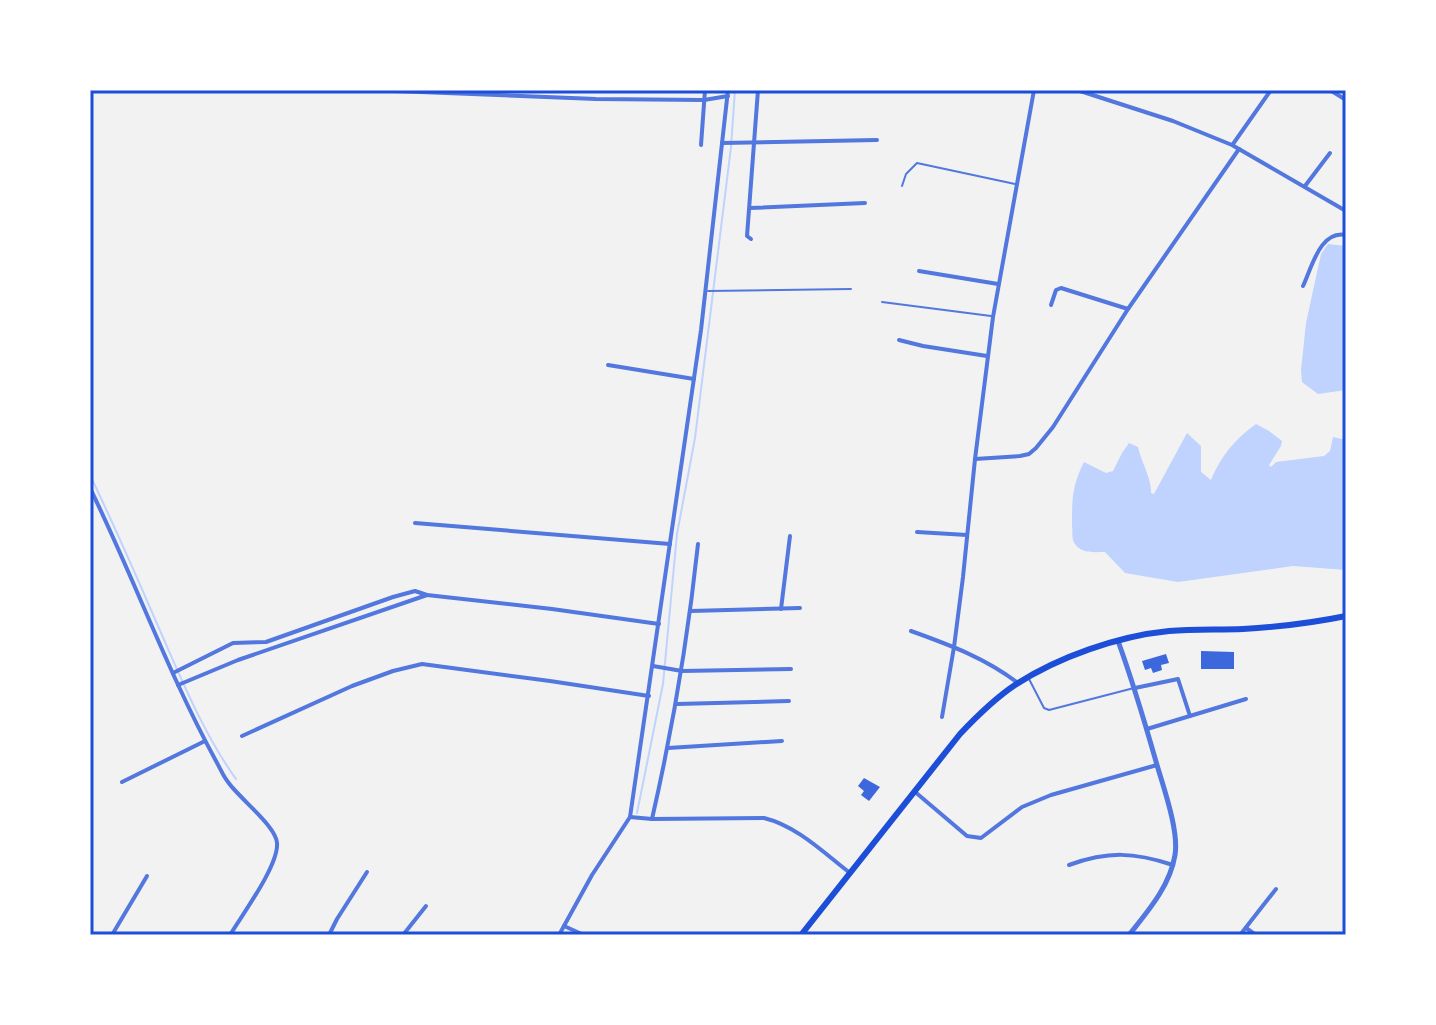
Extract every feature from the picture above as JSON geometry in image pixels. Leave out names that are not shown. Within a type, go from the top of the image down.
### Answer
[{"type":"main road","points":[[801,935],[960,734],[1018,683],[1073,656],[1118,641],[1168,631],[1290,625],[1346,616]]},
{"type":"street","points":[[369,90],[704,100],[728,93],[708,291],[630,817],[592,875],[559,935]]},
{"type":"street","points":[[701,145],[705,90]]},
{"type":"street","points":[[751,239],[747,236],[758,90]]},
{"type":"street","points":[[942,717],[968,535],[989,316],[1012,184],[1034,90]]},
{"type":"street","points":[[1077,90],[1173,121],[1232,145],[1346,211]]},
{"type":"street","points":[[1232,145],[1271,90]]},
{"type":"street","points":[[1330,90],[1346,100]]},
{"type":"street","points":[[725,143],[877,140]]},
{"type":"street","points":[[975,459],[1020,456],[1036,448],[1239,149]]},
{"type":"street","points":[[1305,187],[1330,153]]},
{"type":"street","points":[[750,208],[865,203]]},
{"type":"street","points":[[1303,286],[1329,236],[1337,233],[1346,235]]},
{"type":"street","points":[[919,271],[994,284]]},
{"type":"street","points":[[1051,305],[1056,290],[1061,288],[1128,309]]},
{"type":"street","points":[[899,340],[984,355]]},
{"type":"street","points":[[608,365],[694,379]]},
{"type":"street","points":[[90,488],[93,500],[178,670],[180,684],[205,741],[228,783],[276,835],[278,846],[272,865],[230,935]]},
{"type":"street","points":[[415,523],[670,544]]},
{"type":"street","points":[[917,532],[968,535]]},
{"type":"street","points":[[781,609],[790,536]]},
{"type":"street","points":[[652,819],[677,704],[698,544]]},
{"type":"street","points":[[178,670],[233,643],[266,642],[415,591],[659,624]]},
{"type":"street","points":[[180,684],[238,660],[427,595]]},
{"type":"street","points":[[393,597],[396,605]]},
{"type":"street","points":[[691,611],[800,608]]},
{"type":"street","points":[[911,631],[954,647],[999,669],[1018,683]]},
{"type":"street","points":[[1118,641],[1147,729],[1176,848],[1173,865],[1158,897],[1129,935]]},
{"type":"street","points":[[242,736],[352,686],[422,664],[649,696]]},
{"type":"street","points":[[653,666],[682,671],[791,669]]},
{"type":"street","points":[[1135,688],[1178,679],[1190,716]]},
{"type":"street","points":[[1147,729],[1246,699]]},
{"type":"street","points":[[677,704],[789,701]]},
{"type":"street","points":[[122,782],[205,741]]},
{"type":"street","points":[[668,748],[782,741]]},
{"type":"street","points":[[914,791],[967,836],[981,838],[1022,807],[1051,795],[1157,765]]},
{"type":"street","points":[[630,817],[764,818],[796,832],[850,873]]},
{"type":"street","points":[[1069,865],[1091,857],[1122,854],[1148,857],[1173,865]]},
{"type":"street","points":[[329,935],[367,872]]},
{"type":"street","points":[[112,935],[147,876]]},
{"type":"street","points":[[1240,935],[1276,889]]},
{"type":"street","points":[[403,935],[426,906]]},
{"type":"street","points":[[564,926],[584,935]]},
{"type":"street","points":[[1246,928],[1256,935]]},
{"type":"lane","points":[[902,186],[906,174],[917,163],[1012,184]]},
{"type":"lane","points":[[708,291],[851,289]]},
{"type":"lane","points":[[882,302],[989,316]]},
{"type":"lane","points":[[1028,678],[1044,708],[1049,710],[1135,688]]},
{"type":"water","points":[[1328,244],[1346,246],[1346,390],[1318,394],[1302,382],[1301,370],[1306,323],[1321,254]]},
{"type":"water","points":[[1256,424],[1282,441],[1269,465],[1271,467],[1276,462],[1324,456],[1330,451],[1333,437],[1346,440],[1346,570],[1293,566],[1178,582],[1125,573],[1105,552],[1085,551],[1075,544],[1072,535],[1073,500],[1084,462],[1106,473],[1113,471],[1129,443],[1138,447],[1151,493],[1154,494],[1187,433],[1201,446],[1201,472],[1211,480],[1229,449]]},
{"type":"building","points":[[1201,651],[1234,652],[1234,669],[1201,669]]},
{"type":"building","points":[[1166,654],[1169,663],[1161,665],[1162,670],[1153,673],[1151,668],[1145,670],[1142,661]]},
{"type":"building","points":[[864,778],[880,787],[869,801],[861,795],[864,791],[858,786]]},
{"type":"waterway","points":[[637,813],[663,684],[677,534],[695,438],[731,147],[735,90]]},
{"type":"waterway","points":[[90,475],[193,705],[236,779]]}]
